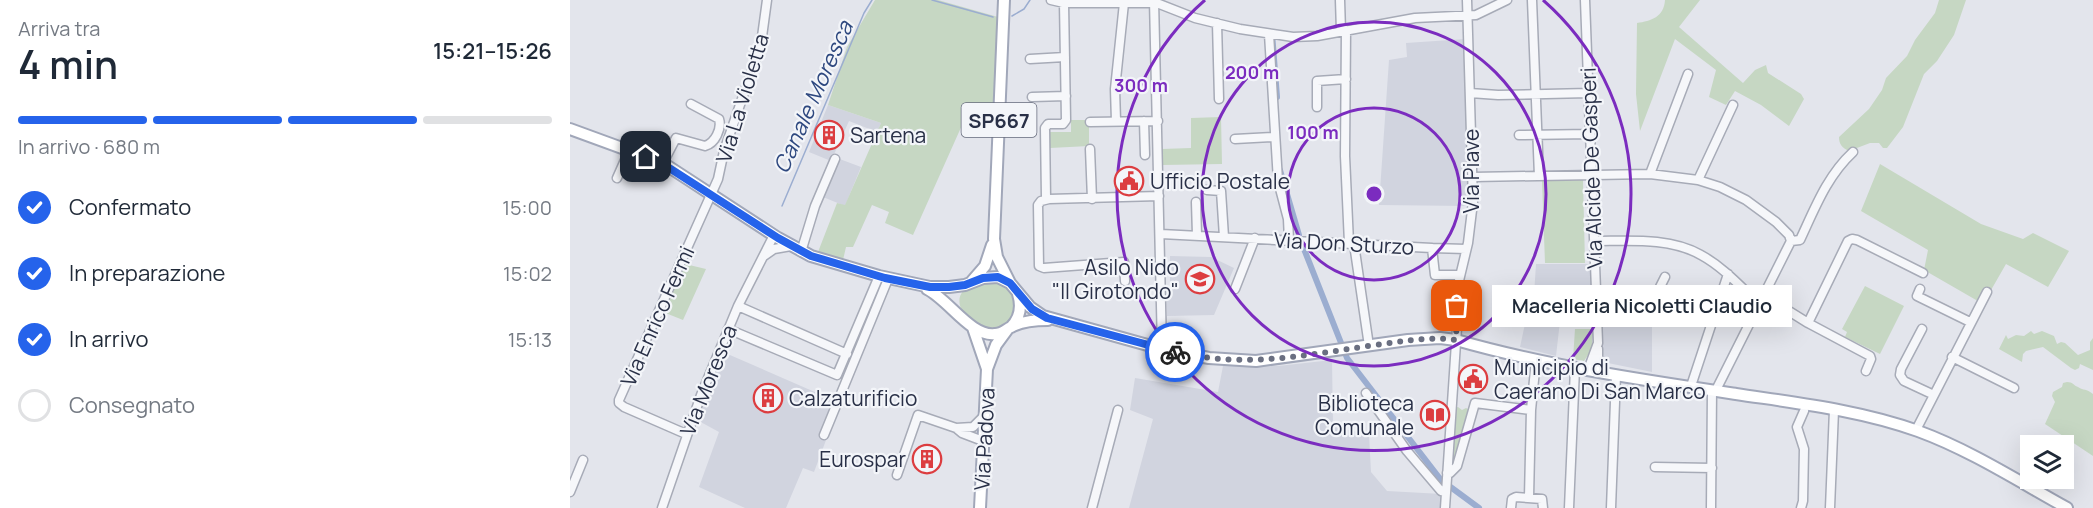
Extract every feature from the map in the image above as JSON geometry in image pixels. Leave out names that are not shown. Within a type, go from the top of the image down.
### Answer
[{"type":"main road","name":"SP667","points":[[1004,0],[994,239],[997,257],[1010,283]]},
{"type":"main road","points":[[570,129],[663,164],[711,194],[775,241],[796,249],[884,277],[918,285],[940,287],[993,276],[1010,283],[1035,311],[1054,320],[1162,349],[1209,358],[1245,361],[1426,338],[1456,340],[1575,368],[1691,386],[1802,407],[1834,410],[1916,430],[1996,468],[2067,508]]},
{"type":"main road","name":"SP667","points":[[968,283],[986,266],[994,239]]},
{"type":"main road","points":[[960,315],[956,308],[956,299],[959,289],[968,283]]},
{"type":"main road","points":[[918,285],[938,295],[981,333],[999,334],[1034,321],[1054,320]]},
{"type":"main road","points":[[1009,329],[1015,323],[1020,311],[1018,294]]},
{"type":"main road","name":"Via Padova","points":[[973,328],[987,369]]},
{"type":"main road","name":"Via Padova","points":[[980,508],[987,369],[996,345],[1009,329]]},
{"type":"street","name":"Via La Violetta","points":[[711,194],[718,179],[724,151],[761,44],[767,0]]},
{"type":"street","points":[[1051,0],[1064,3],[1152,1],[1195,18],[1281,36],[1317,36],[1415,18],[1476,15],[1507,0]]},
{"type":"street","points":[[1340,0],[1346,80],[1345,156],[1352,243],[1369,346]]},
{"type":"street","name":"Via Piave","points":[[1445,508],[1457,289],[1471,223],[1473,177],[1467,0]]},
{"type":"street","points":[[1532,0],[1539,176]]},
{"type":"street","name":"Via Alcide De Gasperi","points":[[1586,0],[1598,343],[1593,371]]},
{"type":"street","points":[[1152,1],[1158,121],[1162,349]]},
{"type":"street","points":[[1049,200],[1046,196],[1044,130],[1048,124],[1065,122],[1064,3]]},
{"type":"street","points":[[1116,122],[1115,89],[1124,3]]},
{"type":"street","points":[[1217,23],[1219,99]]},
{"type":"street","points":[[1269,34],[1278,181],[1288,219],[1289,240]]},
{"type":"street","points":[[1030,59],[1065,57]]},
{"type":"street","points":[[1650,174],[1688,74]]},
{"type":"street","points":[[1317,107],[1317,81],[1346,80]]},
{"type":"street","points":[[1470,93],[1537,95],[1589,93]]},
{"type":"street","points":[[1032,97],[1066,96]]},
{"type":"street","points":[[663,164],[676,138],[705,146],[713,142],[715,138],[721,124],[719,119],[691,104]]},
{"type":"street","points":[[1698,180],[1733,105]]},
{"type":"street","points":[[1144,121],[1145,155]]},
{"type":"street","points":[[1090,122],[1158,121]]},
{"type":"street","points":[[1518,135],[1590,134]]},
{"type":"street","points":[[1235,139],[1274,137]]},
{"type":"street","points":[[1090,148],[1092,198]]},
{"type":"street","points":[[617,178],[630,151]]},
{"type":"street","points":[[1473,177],[1650,174],[1698,180],[1734,193],[1776,222],[1790,238],[1800,240],[1834,172],[1853,152]]},
{"type":"street","points":[[796,249],[835,159]]},
{"type":"street","points":[[1206,190],[1221,191],[1224,237]]},
{"type":"street","name":"Via Enrico Fermi","points":[[686,434],[624,407],[619,400],[711,194]]},
{"type":"street","points":[[1125,281],[1124,262],[1044,268],[1039,266],[1038,205],[1041,201],[1049,200],[1159,196]]},
{"type":"street","points":[[1196,202],[1197,235]]},
{"type":"street","name":"Via Don Sturzo","points":[[1161,234],[1466,249]]},
{"type":"street","name":"Via Don Sturzo","points":[[1235,289],[1255,238]]},
{"type":"street","points":[[1712,508],[1714,390],[1790,238]]},
{"type":"street","points":[[1808,323],[1848,241],[1852,239],[1923,273]]},
{"type":"street","points":[[763,256],[775,241]]},
{"type":"street","name":"Via Moresca","points":[[662,508],[686,434],[728,329],[763,256],[775,241]]},
{"type":"street","points":[[1594,241],[1649,242],[1677,246],[1701,255],[1761,299],[1870,356],[1866,371]]},
{"type":"street","points":[[1432,248],[1435,275],[1460,275]]},
{"type":"street","points":[[1691,386],[1728,274]]},
{"type":"street","points":[[728,329],[837,375],[884,277]]},
{"type":"street","points":[[824,435],[884,277]]},
{"type":"street","points":[[1596,296],[1652,295],[1659,289],[1665,277]]},
{"type":"street","points":[[1920,288],[1917,296],[1970,322]]},
{"type":"street","points":[[1916,430],[1987,292]]},
{"type":"street","points":[[738,306],[847,354]]},
{"type":"street","points":[[1922,329],[1900,375],[1904,381],[1935,395]]},
{"type":"street","points":[[1952,357],[2014,388]]},
{"type":"street","points":[[1529,497],[1531,410],[1536,360]]},
{"type":"street","points":[[1569,508],[1575,368]]},
{"type":"street","points":[[1611,508],[1616,375]]},
{"type":"street","points":[[1366,393],[1409,453],[1441,491],[1446,488]]},
{"type":"street","points":[[1447,474],[1457,466],[1475,404],[1531,410]]},
{"type":"street","points":[[1801,508],[1804,449],[1797,427],[1802,407]]},
{"type":"street","points":[[1092,508],[1118,410]]},
{"type":"street","points":[[1830,508],[1834,410]]},
{"type":"street","points":[[897,475],[918,415],[956,428],[962,433],[983,438]]},
{"type":"street","points":[[956,428],[973,427],[985,415]]},
{"type":"street","points":[[973,427],[983,438]]},
{"type":"street","points":[[570,492],[583,460]]},
{"type":"street","points":[[1655,467],[1712,468]]},
{"type":"street","points":[[1511,508],[1512,499],[1529,497],[1542,499],[1543,508]]},
{"type":"shaded area","points":[[1465,39],[1468,206],[1379,205],[1389,60],[1407,57],[1406,43]]},
{"type":"shaded area","points":[[828,105],[881,123],[877,132],[849,121],[831,161],[809,152]]},
{"type":"shaded area","points":[[837,158],[861,167],[845,206],[823,197]]},
{"type":"shaded area","name":"Asilo Nido \"Il Girotondo\"","points":[[1170,256],[1211,257],[1234,268],[1214,315],[1167,316],[1166,290],[1170,289]]},
{"type":"shaded area","points":[[1536,264],[1591,264],[1593,321],[1560,321],[1556,356],[1520,347],[1531,296],[1534,295]]},
{"type":"shaded area","points":[[1681,295],[1682,314],[1668,314],[1668,319],[1652,319],[1652,372],[1603,362],[1600,298]]},
{"type":"shaded area","points":[[723,352],[840,403],[814,472],[803,468],[786,508],[745,508],[699,487],[719,432],[697,420]]},
{"type":"shaded area","points":[[1332,360],[1333,427],[1369,434],[1371,472],[1387,491],[1442,494],[1442,508],[1129,508],[1153,419],[1130,410],[1135,378],[1218,392],[1223,366],[1278,366]]},
{"type":"green space","points":[[875,0],[938,0],[998,17],[994,110],[967,114],[913,235],[885,223],[889,212],[872,205],[853,247],[846,247],[843,260],[818,252],[837,203],[845,205],[881,123],[828,105],[847,47]]},
{"type":"green space","points":[[1665,0],[1700,0],[1679,27],[1743,83],[1755,70],[1766,65],[1768,73],[1801,94],[1804,99],[1789,126],[1761,105],[1735,91],[1726,105],[1709,97],[1716,70],[1675,39],[1640,131],[1636,94],[1637,23],[1656,17],[1662,10]]},
{"type":"green space","points":[[1939,0],[1966,0],[1954,35],[1937,61],[1924,74],[1903,127],[1887,148],[1883,148],[1879,143],[1870,143],[1849,151],[1844,149],[1839,137],[1869,109],[1882,90],[1886,78],[1907,56],[1915,40],[1935,13]]},
{"type":"green space","points":[[1221,117],[1222,164],[1162,165],[1162,149],[1191,148],[1191,118]]},
{"type":"green space","points":[[1071,120],[1089,120],[1089,146],[1050,148],[1050,132],[1071,132]]},
{"type":"green space","points":[[1880,164],[1981,224],[2023,239],[2033,233],[2069,251],[2048,287],[2006,264],[1983,304],[1924,270],[1928,250],[1861,211]]},
{"type":"green space","points":[[1583,180],[1585,263],[1545,263],[1542,181]]},
{"type":"green space","points":[[685,264],[706,269],[683,320],[663,312]]},
{"type":"green space","points":[[985,281],[995,281],[1008,286],[1013,297],[1012,321],[997,330],[985,329],[972,322],[960,304],[963,291]]},
{"type":"green space","points":[[1865,286],[1904,306],[1880,354],[1845,337],[1847,332],[1842,329]]},
{"type":"green space","points":[[1575,329],[1592,329],[1592,349],[1584,361],[1573,359]]},
{"type":"green space","points":[[2031,331],[2034,334],[2042,331],[2054,336],[2057,344],[2065,343],[2078,355],[2090,350],[2090,342],[2093,338],[2093,370],[2080,364],[2075,370],[2043,347],[2026,351],[2022,362],[1999,349],[2006,335],[2008,339],[2016,335],[2024,336]]},
{"type":"green space","points":[[2063,383],[2072,383],[2093,394],[2093,456],[2074,443],[2074,435],[2062,435],[2045,424],[2055,402],[2053,392],[2062,387]]},
{"type":"green space","points":[[1458,407],[1462,410],[1468,409],[1454,462],[1452,462],[1454,408]]},
{"type":"waterway","name":"Canale Moresca","points":[[782,206],[864,13],[872,0]]},
{"type":"waterway","name":"Canale Moresca","points":[[932,0],[993,17]]},
{"type":"waterway","name":"Canale Moresca","points":[[1012,16],[1024,9],[1030,0]]},
{"type":"waterway","points":[[1272,33],[1277,97]]},
{"type":"waterway","points":[[1280,170],[1299,235]]},
{"type":"waterway","points":[[1304,249],[1347,358],[1441,480],[1479,508]]},
{"type":"way so far","points":[[1175,352],[1227,360],[1256,361],[1426,338],[1456,340],[1457,306]]},
{"type":"place","name":"Sartena","points":[[829,135]]},
{"type":"place","name":"Ufficio Postale","points":[[1129,181]]},
{"type":"place","name":"Asilo Nido \"Il Girotondo\"","points":[[1200,279]]},
{"type":"place","name":"Macelleria Nicoletti Claudio","points":[[1457,306]]},
{"type":"place","name":"Municipio di Caerano Di San Marco","points":[[1473,379]]},
{"type":"place","name":"Calzaturificio","points":[[768,398]]},
{"type":"place","name":"Biblioteca Comunale","points":[[1435,415]]},
{"type":"place","name":"Eurospar","points":[[927,459]]},
{"type":"route","points":[[646,157],[663,164],[778,238],[811,256],[885,278],[930,287],[965,285],[990,276],[998,277],[1010,283],[1032,309],[1047,318],[1175,352]]}]
